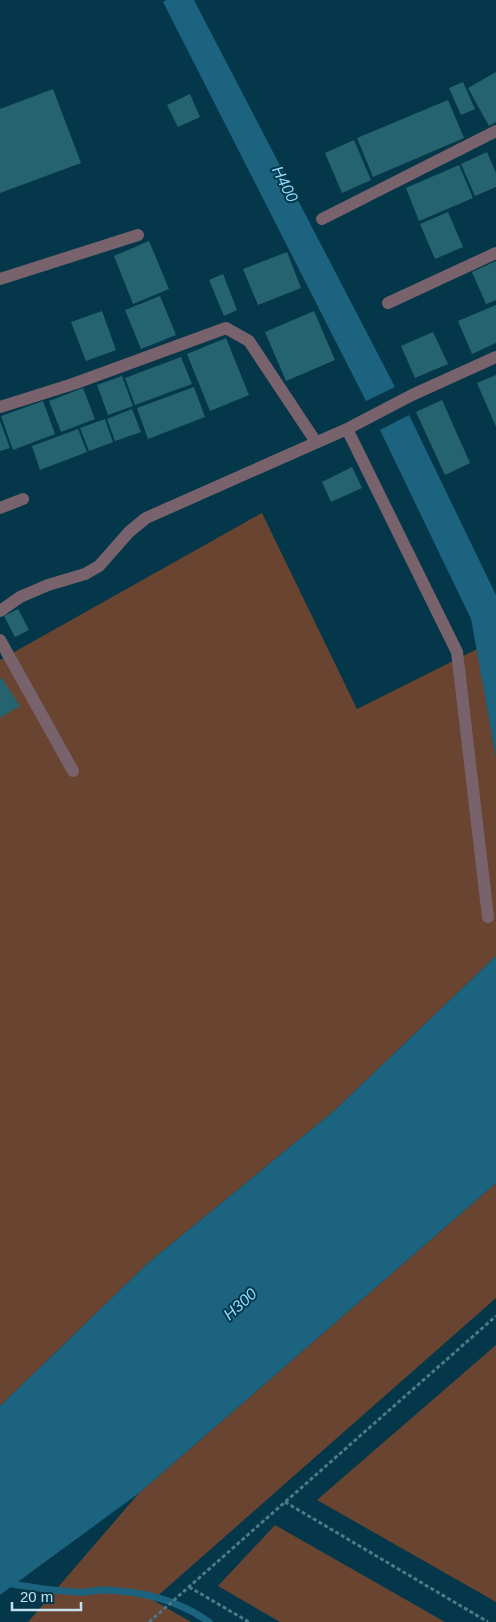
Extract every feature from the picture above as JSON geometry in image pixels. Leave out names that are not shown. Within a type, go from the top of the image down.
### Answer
[{"type":"street","points":[[322,219],[496,131]]},
{"type":"street","points":[[0,279],[138,235]]},
{"type":"street","points":[[388,303],[496,253]]},
{"type":"street","points":[[0,407],[73,384],[226,328],[249,341],[316,442]]},
{"type":"street","points":[[0,611],[20,596],[85,574],[99,566],[128,532],[146,518],[347,428],[412,395],[496,357]]},
{"type":"street","points":[[347,428],[457,652],[488,917]]},
{"type":"street","points":[[0,508],[23,499]]},
{"type":"street","points":[[0,640],[74,772]]},
{"type":"path","points":[[149,1622],[496,1316]]},
{"type":"path","points":[[285,1502],[488,1622]]},
{"type":"path","points":[[188,1587],[249,1622]]},
{"type":"shaded area","points":[[262,513],[357,709],[477,649],[496,757],[496,956],[335,1110],[148,1263],[0,1406],[0,660]]},
{"type":"shaded area","points":[[496,1183],[496,1298],[153,1600],[191,1622],[28,1622],[139,1493]]},
{"type":"shaded area","points":[[496,1345],[496,1602],[317,1500]]},
{"type":"shaded area","points":[[275,1525],[445,1622],[280,1622],[218,1586]]},
{"type":"water","name":"H400","points":[[166,0],[194,0],[395,387],[366,401],[163,2]]},
{"type":"water","points":[[409,415],[496,595],[496,757],[471,619],[380,430]]},
{"type":"water","name":"H300","points":[[496,956],[496,1183],[139,1493],[0,1595],[0,1406],[148,1263],[335,1110]]},
{"type":"building","points":[[496,72],[496,122],[489,126],[468,88]]},
{"type":"building","points":[[463,82],[475,109],[461,115],[449,88]]},
{"type":"building","points":[[53,89],[81,163],[0,193],[0,109]]},
{"type":"building","points":[[190,94],[200,117],[178,127],[167,105]]},
{"type":"building","points":[[448,100],[464,138],[373,177],[357,138]]},
{"type":"building","points":[[354,140],[371,180],[342,193],[325,153]]},
{"type":"building","points":[[487,152],[496,173],[496,187],[475,196],[461,164]]},
{"type":"building","points":[[459,165],[473,198],[419,221],[406,188]]},
{"type":"building","points":[[448,212],[463,247],[435,259],[420,224]]},
{"type":"building","points":[[149,241],[169,289],[133,304],[114,256]]},
{"type":"building","points":[[287,252],[301,288],[258,305],[243,269]]},
{"type":"building","points":[[496,261],[496,300],[486,304],[472,272]]},
{"type":"building","points":[[223,274],[237,310],[224,316],[209,280]]},
{"type":"building","points":[[160,296],[176,335],[141,349],[125,310]]},
{"type":"building","points":[[496,305],[496,343],[472,354],[458,321]]},
{"type":"building","points":[[102,311],[116,350],[86,361],[71,322]]},
{"type":"building","points":[[314,311],[335,360],[286,381],[265,332]]},
{"type":"building","points":[[433,332],[448,364],[415,378],[401,346]]},
{"type":"building","points":[[226,338],[249,395],[210,411],[187,354]]},
{"type":"building","points":[[181,357],[192,384],[135,405],[125,378]]},
{"type":"building","points":[[496,375],[496,427],[477,383]]},
{"type":"building","points":[[122,376],[133,406],[108,415],[97,385]]},
{"type":"building","points":[[194,387],[205,417],[148,439],[137,408]]},
{"type":"building","points":[[83,388],[95,419],[61,432],[49,401]]},
{"type":"building","points":[[442,400],[470,463],[445,475],[416,412]]},
{"type":"building","points":[[43,401],[55,434],[13,450],[1,416]]},
{"type":"building","points":[[132,409],[141,432],[115,441],[107,419]]},
{"type":"building","points":[[105,419],[113,442],[89,451],[80,428]]},
{"type":"building","points":[[0,421],[10,448],[0,451]]},
{"type":"building","points":[[78,429],[87,452],[40,470],[32,446]]},
{"type":"building","points":[[352,467],[362,488],[331,502],[322,482]]},
{"type":"building","points":[[18,609],[29,630],[15,637],[4,616]]},
{"type":"building","points":[[2,678],[20,706],[0,718],[0,679]]},
{"type":"waterway","points":[[0,1582],[67,1591],[104,1590],[132,1592],[172,1602],[209,1622]]}]
